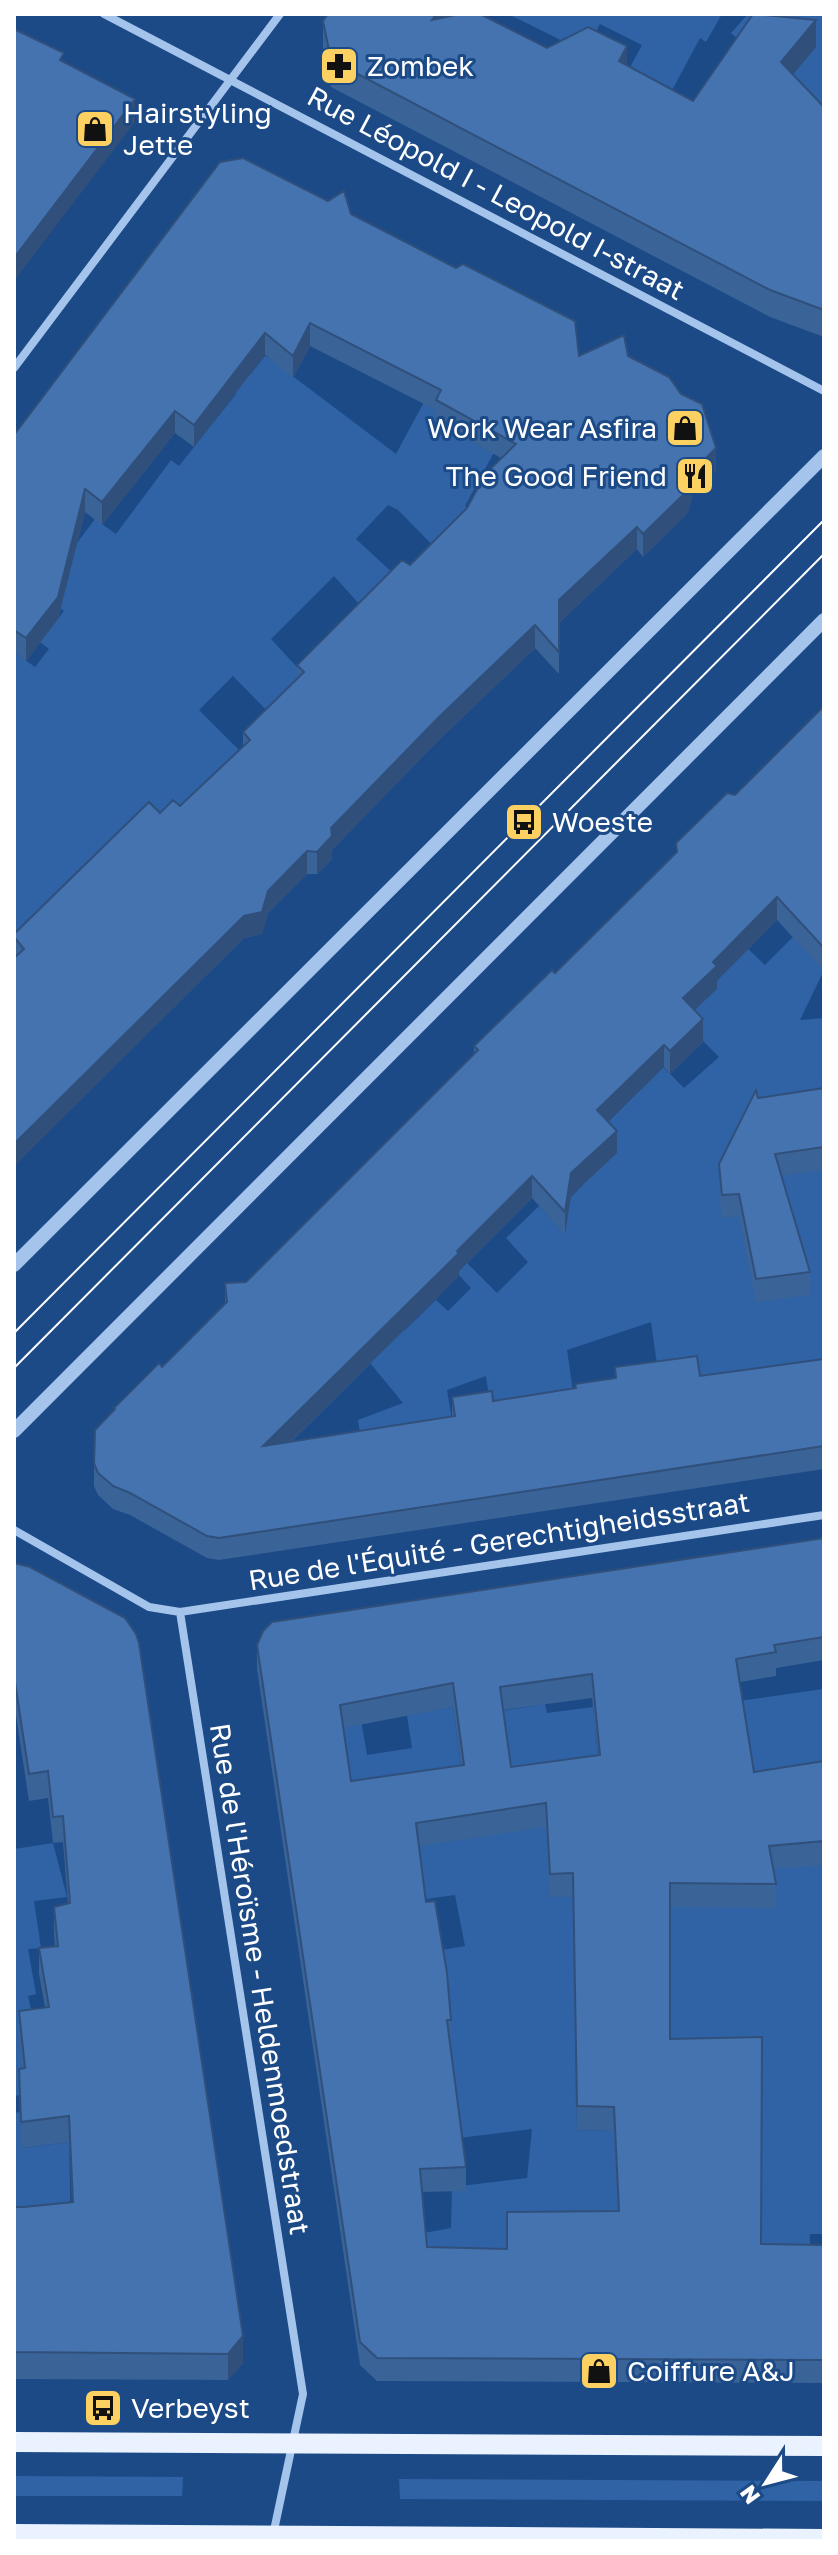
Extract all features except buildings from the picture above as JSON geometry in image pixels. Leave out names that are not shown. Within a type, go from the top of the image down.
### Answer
[{"type":"main road","points":[[14,2442],[824,2446]]},
{"type":"main road","points":[[14,2534],[272,2539],[824,2539]]},
{"type":"street","name":"Rue Léopold I - Leopold I-straat","points":[[104,14],[824,391]]},
{"type":"street","points":[[14,368],[280,14]]},
{"type":"street","points":[[14,1265],[824,456]]},
{"type":"street","points":[[14,1431],[824,620]]},
{"type":"street","name":"Rue de l'Équité - Gerechtigheidsstraat","points":[[180,1612],[824,1515]]},
{"type":"street","points":[[14,1530],[149,1607],[180,1612]]},
{"type":"street","name":"Rue de l'Héroïsme - Heldenmoedstraat","points":[[180,1612],[303,2394],[272,2539]]},
{"type":"shaded area","points":[[508,14],[722,14],[706,42],[700,38],[669,96],[627,73],[642,45],[600,24],[585,52]]},
{"type":"shaded area","points":[[748,14],[824,14],[824,134],[750,49],[731,33]]},
{"type":"shaded area","points":[[208,342],[251,374],[265,356],[396,454],[443,367],[519,406],[465,506],[488,530],[452,565],[398,510],[388,505],[356,539],[409,588],[369,615],[334,576],[271,639],[307,678],[277,721],[233,676],[199,710],[265,776],[14,956],[14,652],[35,667],[49,649],[40,642],[64,611],[47,598],[68,555],[95,519],[116,534],[171,460],[179,466],[236,394],[194,362]]},
{"type":"shaded area","points":[[824,906],[824,970],[800,1020],[824,1018],[824,1361],[660,1386],[651,1322],[567,1350],[577,1419],[493,1424],[486,1376],[447,1390],[455,1439],[363,1454],[358,1420],[403,1403],[370,1363],[392,1319],[404,1331],[436,1300],[448,1311],[471,1288],[457,1273],[467,1263],[497,1293],[528,1262],[506,1238],[539,1206],[554,1222],[569,1207],[571,1197],[583,1185],[597,1133],[662,1066],[684,1088],[719,1057],[683,1021],[706,977],[742,943],[765,965]]},
{"type":"shaded area","points":[[824,1675],[824,2234],[810,2234],[809,2281],[761,2281],[670,2062],[670,1886],[753,1795],[739,1701],[823,1689]]},
{"type":"shaded area","points":[[545,1704],[547,1713],[593,1707],[602,1798],[511,1791],[500,1711]]},
{"type":"shaded area","points":[[453,1707],[464,1788],[572,1823],[577,2130],[618,2131],[617,2187],[622,2235],[421,2281],[424,2233],[451,2228],[452,2187],[527,2178],[532,2129],[459,2138],[429,2047],[451,2043],[442,1950],[465,1946],[455,1895],[405,1902],[351,1805],[326,1714],[359,1708],[367,1755],[412,1748],[407,1715]]},
{"type":"shaded area","points":[[53,1843],[67,1897],[34,1901],[41,1948],[28,1949],[36,1994],[28,1996],[37,2035],[83,2085],[14,2096],[14,1849]]},
{"type":"shaded area","points":[[20,2112],[22,2148],[69,2142],[71,2229],[14,2281],[14,2113]]},
{"type":"shaded area","points":[[14,2476],[183,2477],[182,2496],[14,2496]]},
{"type":"shaded area","points":[[399,2479],[824,2481],[824,2501],[400,2499]]},
{"type":"tram line","points":[[14,1333],[824,520]]},
{"type":"tram line","points":[[14,1368],[824,554]]},
{"type":"place","name":"Zombek","points":[[339,66]]},
{"type":"place","name":"Hairstyling Jette","points":[[95,129]]},
{"type":"place","name":"Work Wear Asfira","points":[[685,428]]},
{"type":"place","name":"The Good Friend","points":[[695,476]]},
{"type":"place","name":"Woeste","points":[[524,822]]},
{"type":"place","name":"Coiffure A&J","points":[[599,2371]]},
{"type":"place","name":"Verbeyst","points":[[103,2408]]}]
